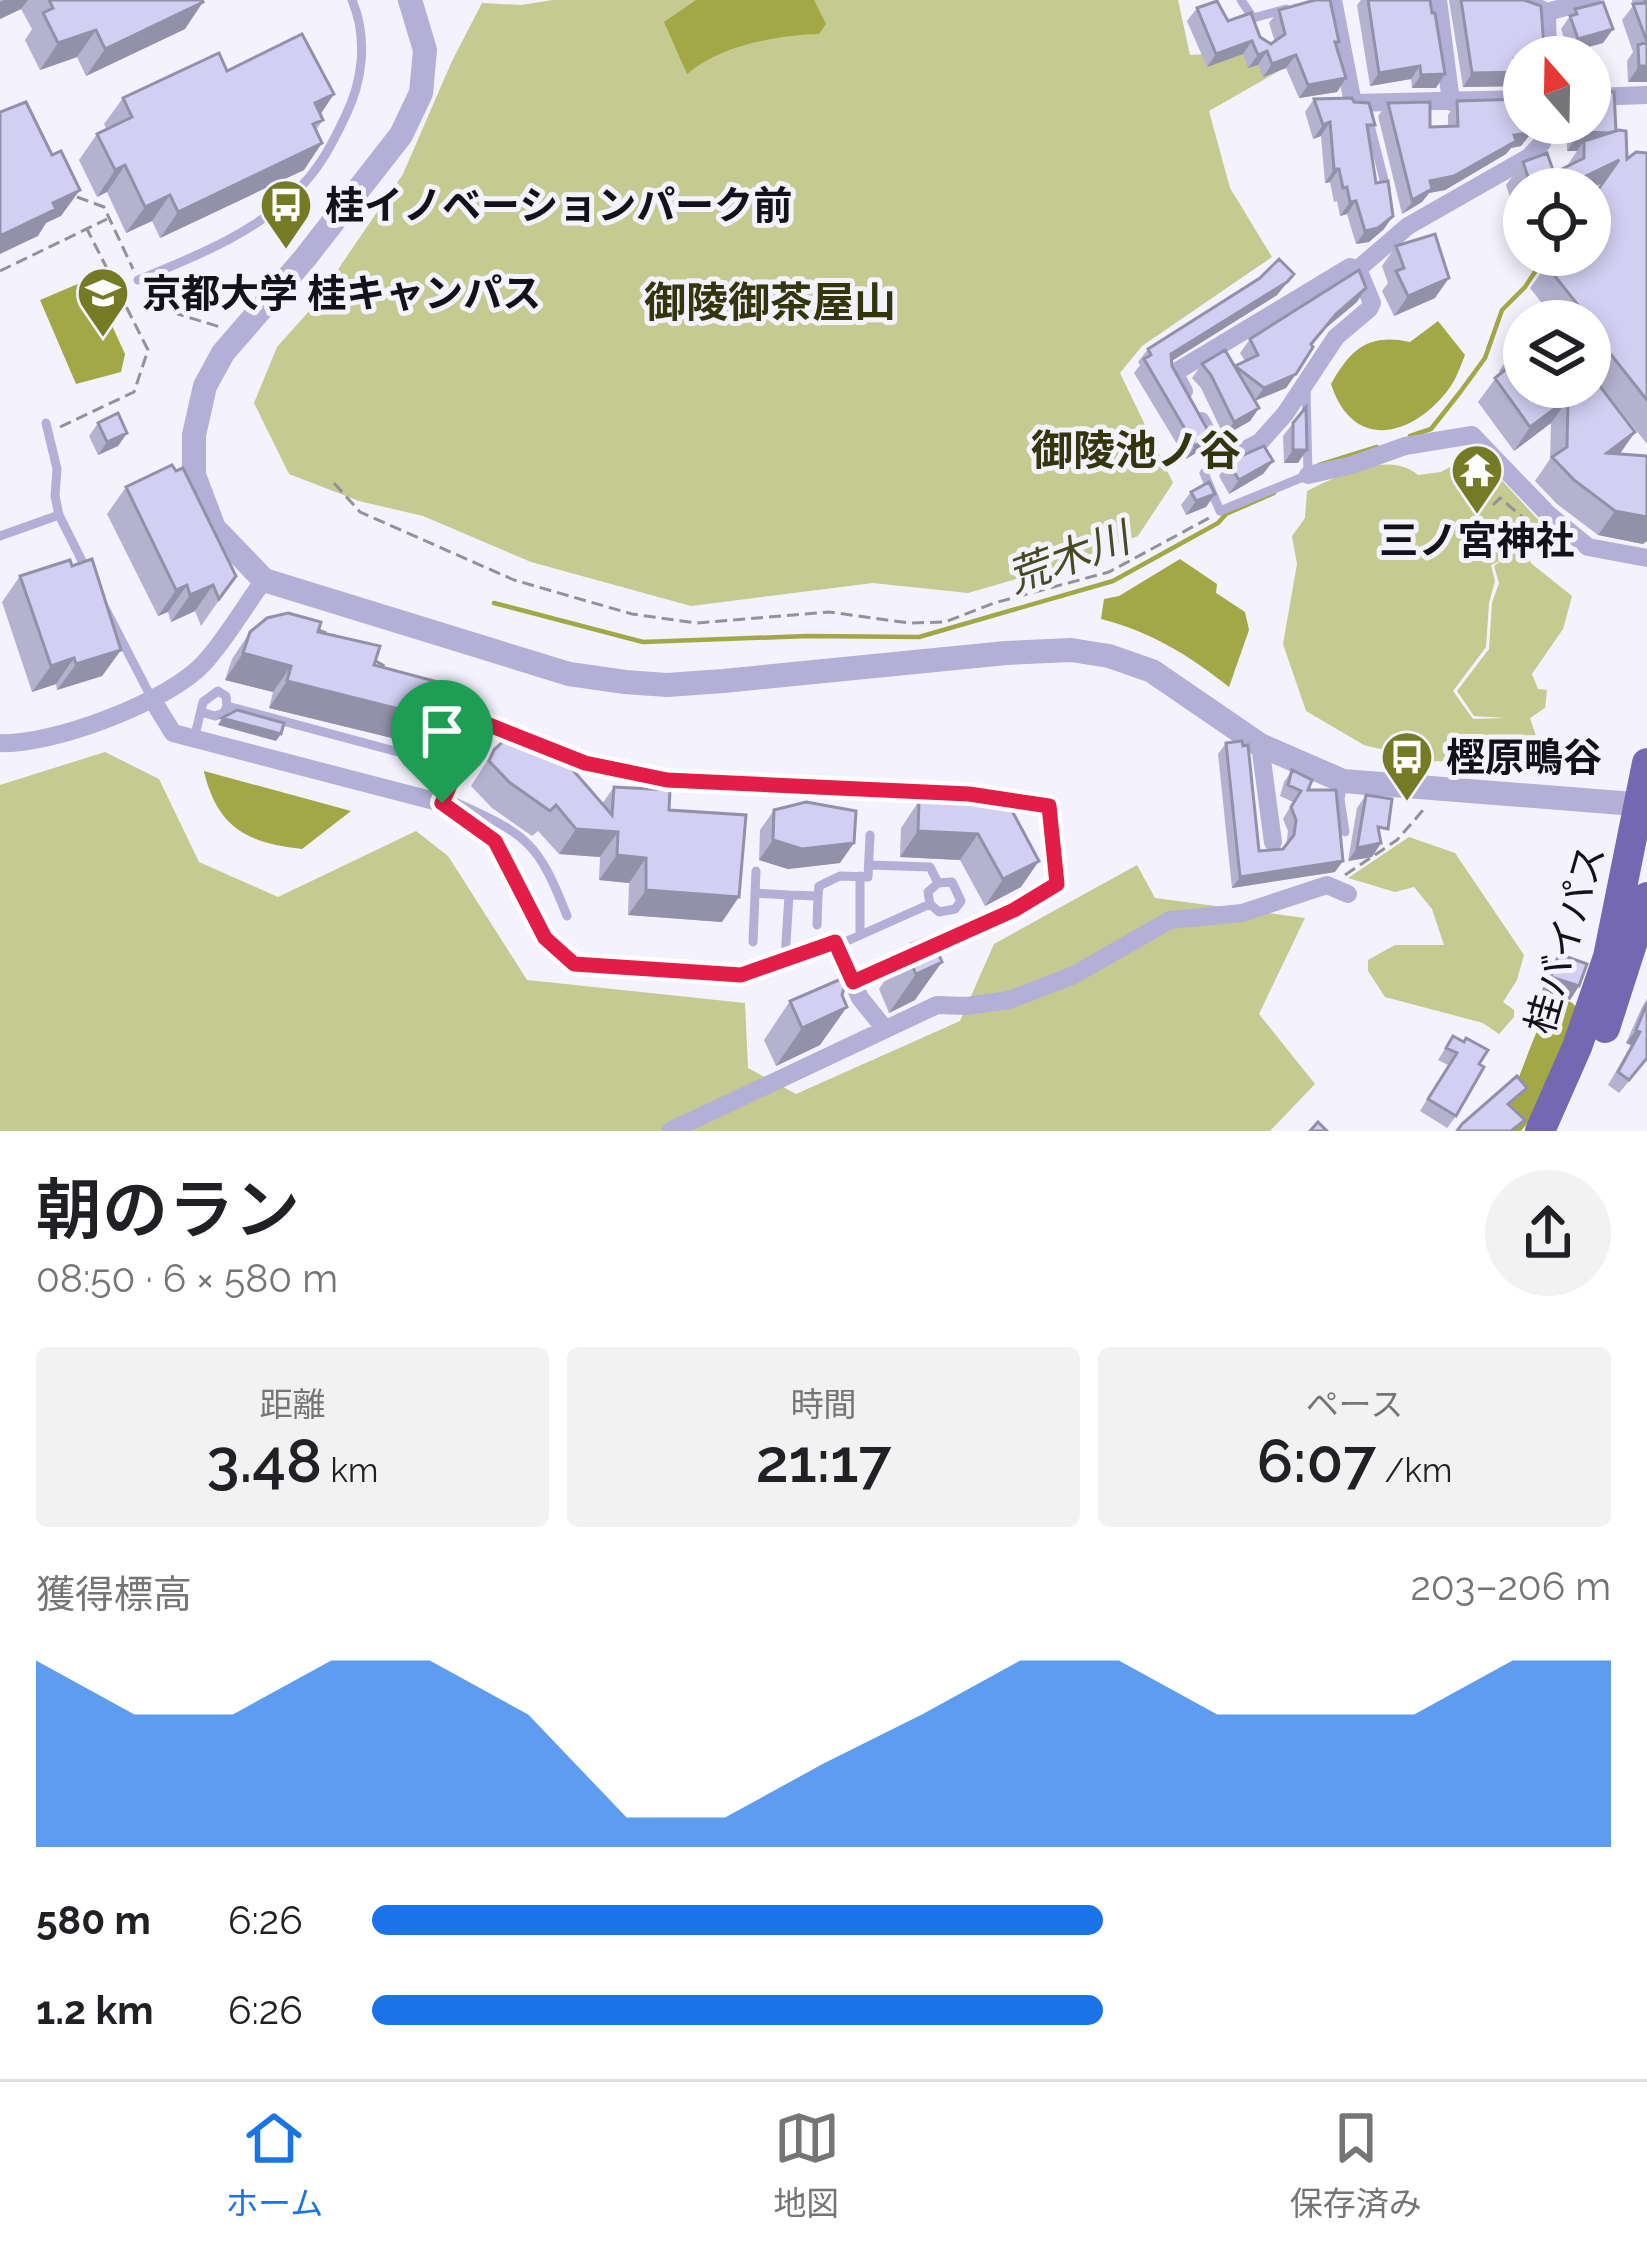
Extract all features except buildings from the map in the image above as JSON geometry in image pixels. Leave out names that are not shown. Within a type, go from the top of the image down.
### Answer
[{"type":"highway","name":"桂バイパス","points":[[1540,1131],[1609,957],[1643,805],[1647,763]]},
{"type":"highway","name":"桂バイパス","points":[[1562,1131],[1636,970],[1647,897]]},
{"type":"street","points":[[410,0],[425,50],[421,93],[401,135],[224,353],[205,386],[194,435],[194,476],[214,528],[264,580],[568,674],[625,682],[723,681],[1006,653],[1071,650],[1109,656],[1152,670],[1260,745],[1343,781],[1643,805]]},
{"type":"street","points":[[1333,0],[1352,103],[1503,100]]},
{"type":"street","points":[[1438,0],[1451,102]]},
{"type":"street","points":[[1521,0],[1546,12],[1592,0]]},
{"type":"street","points":[[1546,12],[1547,36]]},
{"type":"street","points":[[1252,18],[1262,44]]},
{"type":"street","points":[[1611,96],[1647,95]]},
{"type":"street","points":[[1358,269],[1395,225],[1529,157],[1541,144]]},
{"type":"street","points":[[1350,267],[1358,269],[1372,303],[1369,309],[1336,337],[1260,442],[1223,461],[1174,373],[1350,267]]},
{"type":"street","points":[[1308,475],[1405,446],[1472,436],[1588,547],[1647,558]]},
{"type":"street","points":[[0,743],[24,745],[56,736],[152,699],[185,680],[205,663],[264,580]]},
{"type":"street","points":[[152,699],[173,733],[442,803],[495,841],[545,938],[574,964],[741,975],[835,942],[860,998],[885,1029]]},
{"type":"street","points":[[442,803],[479,721],[585,763],[667,780],[969,794],[1049,806],[1057,884],[1014,910],[853,982]]},
{"type":"street","points":[[1260,745],[1273,842]]},
{"type":"street","points":[[670,1131],[937,1005],[1009,1000],[1074,975],[1170,920],[1242,913],[1327,884],[1348,894]]},
{"type":"lane","points":[[138,280],[222,242],[304,184],[327,152],[352,102],[362,33],[352,0]]},
{"type":"lane","points":[[1241,0],[1252,18],[1298,6]]},
{"type":"lane","points":[[1366,104],[1388,195]]},
{"type":"lane","points":[[1223,461],[1204,472],[1220,511],[1308,475],[1306,382]]},
{"type":"lane","points":[[48,428],[57,470],[59,515],[91,578]]},
{"type":"lane","points":[[0,536],[59,515]]},
{"type":"lane","points":[[101,599],[152,699]]},
{"type":"lane","points":[[194,739],[201,712],[209,694],[218,691],[226,696],[224,713],[201,712]]},
{"type":"lane","points":[[227,706],[433,761]]},
{"type":"lane","points":[[1343,781],[1340,799],[1345,832]]},
{"type":"lane","points":[[442,803],[455,802],[512,827],[546,863],[567,916]]},
{"type":"lane","points":[[817,925],[820,886],[840,876],[868,877],[870,835]]},
{"type":"lane","points":[[869,865],[930,868],[938,883]]},
{"type":"lane","points":[[753,942],[756,871]]},
{"type":"lane","points":[[860,877],[860,935]]},
{"type":"lane","points":[[952,882],[961,901],[948,912],[939,913],[930,904],[928,892],[938,883],[952,882]]},
{"type":"lane","points":[[755,892],[818,896]]},
{"type":"lane","points":[[785,959],[789,895]]},
{"type":"lane","points":[[836,946],[930,904]]},
{"type":"path","points":[[0,271],[109,218]]},
{"type":"path","points":[[48,428],[134,392],[148,350],[87,229]]},
{"type":"path","points":[[334,483],[360,512],[514,580],[632,614],[696,623],[829,612],[909,623],[945,622],[994,602],[1109,572],[1220,511]]},
{"type":"path","points":[[1493,505],[1500,498],[1526,523],[1540,506]]},
{"type":"path","points":[[316,629],[338,638]]},
{"type":"path","points":[[358,650],[398,675]]},
{"type":"path","points":[[1327,884],[1397,840],[1424,809]]},
{"type":"shaded area","points":[[553,0],[1178,0],[1190,55],[1273,50],[1279,71],[1209,111],[1230,188],[1272,257],[1142,346],[1120,373],[1173,483],[1138,536],[1054,568],[968,593],[873,583],[691,606],[531,562],[423,516],[359,501],[289,474],[254,403],[277,347],[311,309],[403,174],[482,3],[521,5]]},
{"type":"shaded area","points":[[696,0],[814,0],[826,24],[819,34],[731,49],[687,74],[664,22]]},
{"type":"shaded area","points":[[80,283],[92,304],[104,308],[125,354],[121,372],[76,384],[40,300]]},
{"type":"shaded area","points":[[1438,321],[1465,355],[1448,390],[1434,406],[1401,427],[1368,428],[1354,420],[1331,384],[1346,361],[1372,342],[1410,342]]},
{"type":"shaded area","points":[[1466,458],[1481,458],[1544,526],[1539,537],[1510,549],[1505,556],[1521,548],[1532,564],[1572,596],[1563,629],[1532,674],[1538,689],[1547,690],[1545,708],[1530,718],[1536,736],[1520,763],[1428,761],[1364,745],[1306,711],[1283,644],[1297,564],[1292,536],[1305,518],[1307,491],[1378,465],[1406,468],[1418,475],[1441,472]],"holes":[[[1502,560],[1494,566],[1499,583],[1492,603],[1489,649],[1457,691],[1474,716],[1506,718],[1473,719],[1453,691],[1486,647],[1489,603],[1495,581],[1491,565]]]},
{"type":"shaded area","points":[[1180,559],[1217,584],[1216,593],[1245,612],[1249,630],[1229,687],[1169,646],[1101,619],[1104,599],[1119,596]]},
{"type":"shaded area","points":[[105,752],[159,779],[199,862],[278,897],[416,831],[448,856],[527,980],[745,1003],[748,1068],[796,1094],[960,1021],[994,944],[1137,865],[1155,898],[1305,918],[1259,1014],[1315,1084],[1270,1131],[0,1131],[0,785]]},
{"type":"shaded area","points":[[204,771],[351,811],[302,849],[265,842],[227,819],[217,807]]},
{"type":"shaded area","points":[[1409,837],[1455,853],[1524,955],[1517,980],[1503,1002],[1514,1010],[1514,1017],[1499,1034],[1483,1023],[1385,997],[1368,971],[1368,960],[1395,945],[1444,945],[1432,909],[1414,887],[1395,892],[1348,878]]},
{"type":"waterway","name":"荒木川","points":[[1410,436],[1431,429],[1461,391],[1485,358],[1502,310],[1532,276]]},
{"type":"waterway","name":"荒木川","points":[[1319,465],[1377,447]]},
{"type":"waterway","name":"荒木川","points":[[494,603],[643,642],[919,637],[1113,581],[1218,523],[1226,514],[1274,493]]},
{"type":"waterway","points":[[1499,1131],[1521,1106],[1563,1015]]},
{"type":"place","name":"桂イノベーションパーク前","points":[[286,251]]},
{"type":"place","name":"京都大学 桂キャンパス","points":[[103,339]]},
{"type":"place","name":"三ノ宮神社","points":[[1477,516]]},
{"type":"place","name":"樫原鴫谷","points":[[1407,803]]},
{"type":"district","name":"御陵御茶屋山","points":[[770,302]]},
{"type":"district","name":"御陵池ノ谷","points":[[1136,450]]},
{"type":"route","points":[[479,721],[585,763],[667,780],[969,794],[1049,806],[1057,884],[1014,910],[853,982],[835,942],[741,975],[574,964],[545,938],[495,841],[442,803],[479,721]]}]
